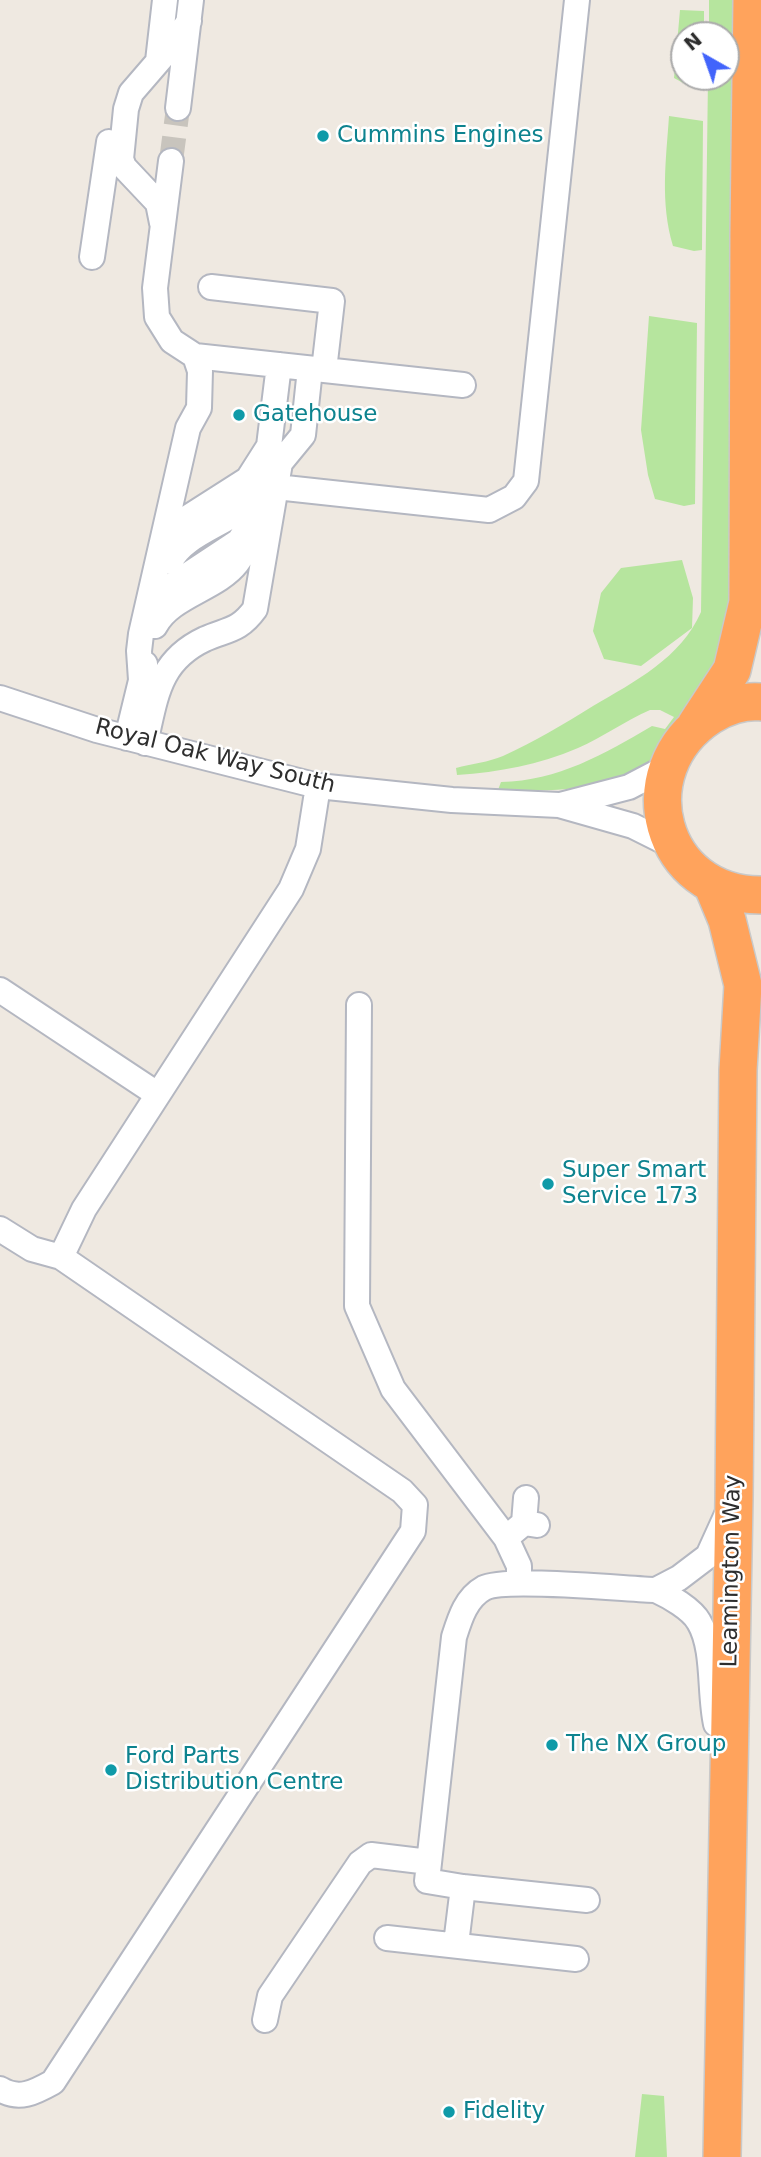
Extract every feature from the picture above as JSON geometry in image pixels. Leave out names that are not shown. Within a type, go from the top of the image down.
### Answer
[{"type":"highway","points":[[752,0],[748,602],[732,670],[696,725],[673,753],[663,783],[662,813],[670,839],[685,863],[712,884],[743,895],[761,895]]},
{"type":"highway","points":[[748,602],[761,635]]},
{"type":"highway","points":[[696,725],[721,709],[754,701],[761,702]]},
{"type":"highway","name":"Leamington Way","points":[[712,884],[727,920],[743,985],[738,1070],[734,1499],[722,2157]]},
{"type":"highway","name":"Leamington Way","points":[[743,985],[761,949]]},
{"type":"street","points":[[165,0],[158,61],[179,96],[190,10]]},
{"type":"street","points":[[261,491],[489,510],[514,498],[526,481],[577,0]]},
{"type":"street","points":[[92,257],[109,142],[131,93],[158,61],[190,10]]},
{"type":"street","points":[[109,142],[124,167],[158,203],[162,234]]},
{"type":"street","points":[[171,161],[155,288],[157,317],[172,341],[195,356],[463,385]]},
{"type":"street","points":[[141,680],[161,597],[183,545],[252,500],[303,435],[332,301],[211,287]]},
{"type":"street","points":[[136,740],[141,680],[141,634],[188,428],[199,408],[200,371],[195,356]]},
{"type":"street","points":[[136,740],[168,667],[186,651],[206,639],[234,630],[255,609],[261,491],[279,365]]},
{"type":"street","points":[[261,491],[241,563],[233,578],[160,627],[161,597],[174,584],[239,541],[246,533],[261,491]]},
{"type":"street","name":"Royal Oak Way South","points":[[0,698],[136,740],[318,786],[452,800],[559,805],[633,826],[675,847]]},
{"type":"street","points":[[154,704],[172,739],[193,755]]},
{"type":"street","name":"Royal Oak Way South","points":[[559,805],[629,788],[668,766]]},
{"type":"street","points":[[61,1257],[83,1209],[291,889],[308,849],[318,786]]},
{"type":"street","points":[[0,990],[157,1094]]},
{"type":"street","points":[[359,1005],[357,1306],[393,1390],[522,1529]]},
{"type":"street","points":[[0,1229],[32,1249],[61,1257],[402,1492],[415,1505],[413,1531],[53,2082],[26,2096],[7,2093],[0,2088]]},
{"type":"street","points":[[519,1583],[526,1498]]},
{"type":"street","points":[[656,1590],[679,1578],[708,1556],[734,1499]]},
{"type":"street","points":[[587,1900],[428,1881],[454,1637],[460,1617],[471,1598],[486,1587],[519,1583],[656,1590],[673,1598],[699,1622],[706,1643],[715,1720],[729,1768]]},
{"type":"street","points":[[265,2020],[270,1996],[360,1863],[371,1855],[429,1862]]},
{"type":"street","points":[[456,1944],[463,1887]]},
{"type":"street","points":[[387,1938],[576,1959]]},
{"type":"green space","points":[[709,0],[743,0],[733,517],[729,614],[723,651],[711,678],[670,742],[651,762],[611,781],[588,786],[498,790],[501,782],[542,777],[580,764],[652,726],[665,729],[674,717],[660,710],[650,710],[563,754],[504,770],[457,775],[456,768],[492,760],[515,751],[640,678],[669,656],[692,628],[701,612],[708,91],[740,91],[740,21],[709,21]]},
{"type":"green space","points":[[680,10],[704,11],[704,21],[679,21]]},
{"type":"green space","points":[[669,116],[703,121],[702,250],[673,246],[669,230],[665,197]]},
{"type":"green space","points":[[649,316],[697,323],[695,504],[684,506],[655,499],[648,475],[641,430]]},
{"type":"green space","points":[[682,560],[693,598],[692,628],[641,666],[604,659],[593,631],[601,593],[621,568]]},
{"type":"green space","points":[[642,2094],[664,2096],[667,2157],[635,2157]]},
{"type":"tunnel","points":[[171,161],[178,108]]},
{"type":"place","name":"Cummins Engines","points":[[323,136]]},
{"type":"place","name":"Gatehouse","points":[[239,415]]},
{"type":"place","name":"Super Smart Service 173","points":[[548,1184]]},
{"type":"place","name":"The NX Group","points":[[552,1745]]},
{"type":"place","name":"Ford Parts Distribution Centre","points":[[111,1770]]},
{"type":"place","name":"Fidelity","points":[[449,2112]]}]
